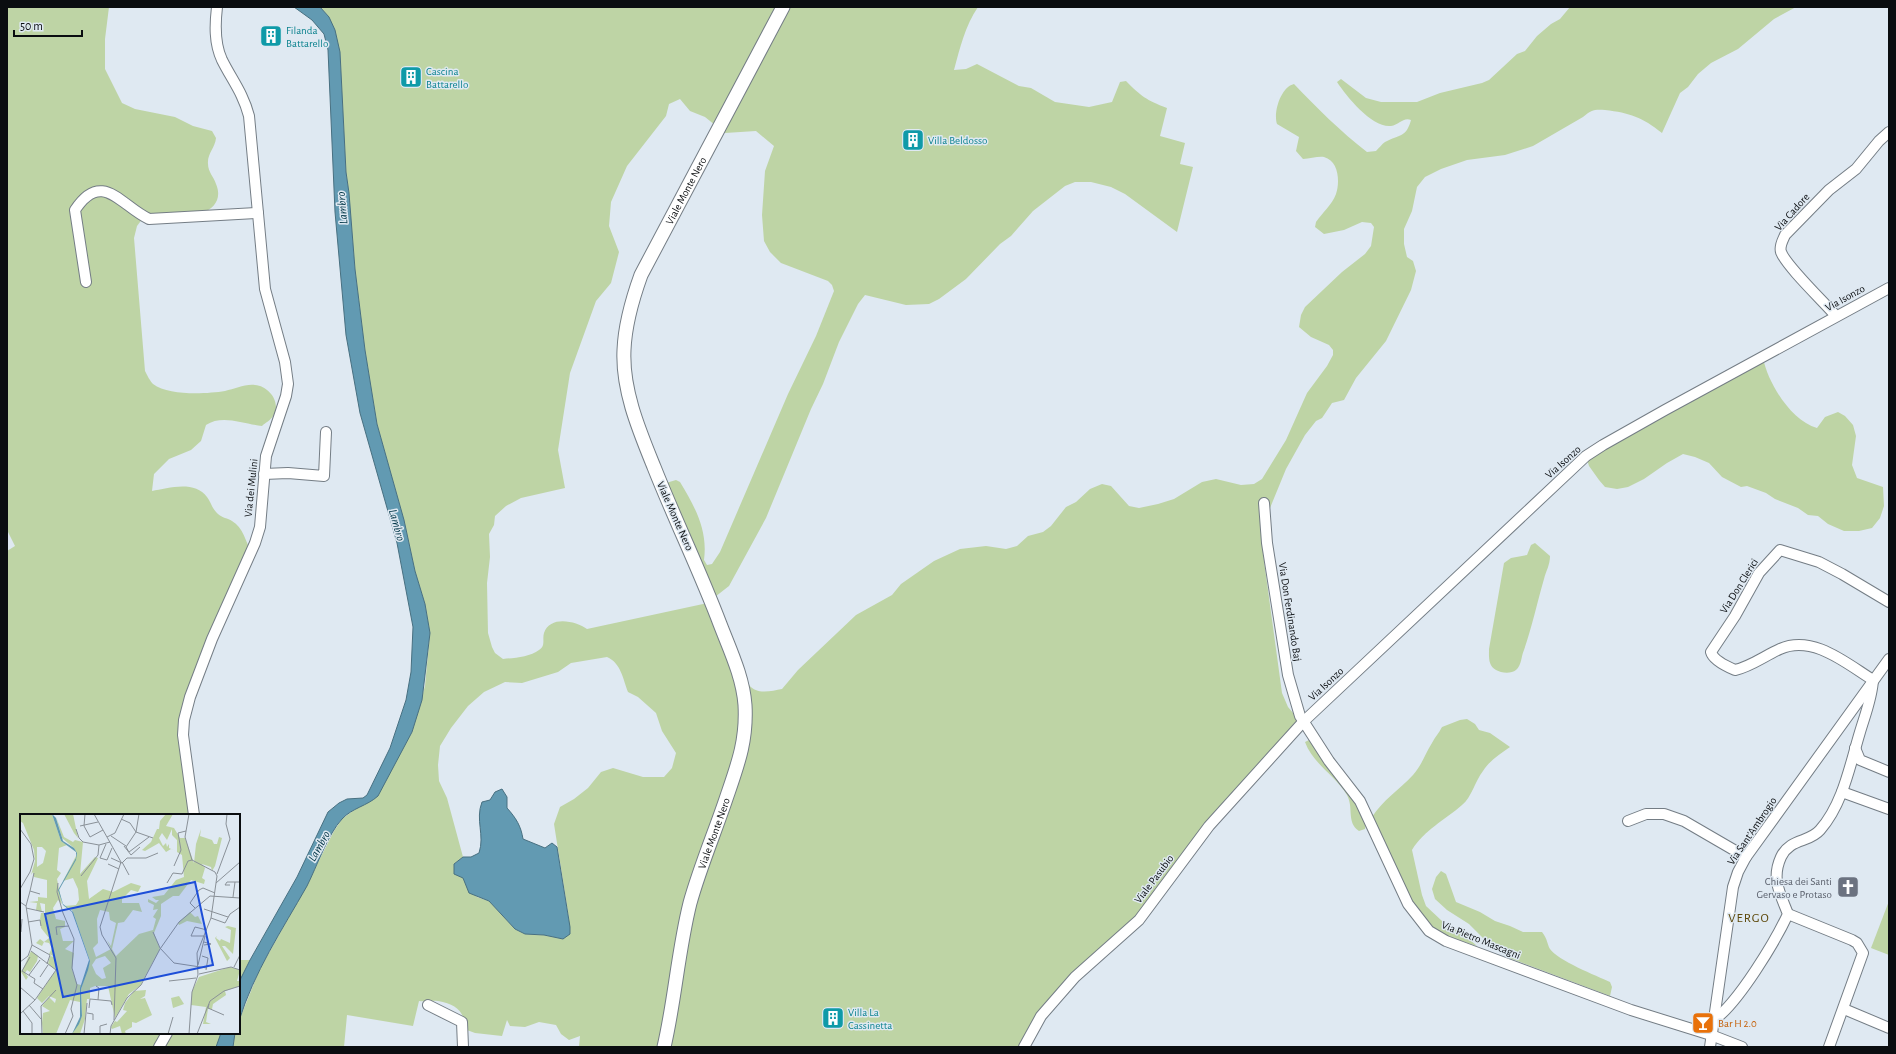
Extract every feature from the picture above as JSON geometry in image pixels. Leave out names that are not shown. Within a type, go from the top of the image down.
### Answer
[{"type":"street","name":"Via dei Mulini","points":[[194,814],[183,735],[184,720],[190,697],[212,639],[255,543],[260,527],[266,456],[286,396],[288,384],[286,362],[265,289],[250,130],[244,99],[222,59],[218,48],[215,35],[217,7]]},
{"type":"street","name":"Viale Monte Nero","points":[[664,1047],[678,962],[690,904],[701,867],[739,762],[745,740],[746,722],[739,674],[707,589],[650,459],[632,407],[626,378],[624,351],[626,324],[632,299],[641,275],[783,7]]},
{"type":"street","name":"Via Cadore","points":[[1836,316],[1790,264],[1781,252],[1781,243],[1785,235],[1829,190],[1856,169],[1879,141],[1889,132]]},
{"type":"street","points":[[86,282],[75,210],[83,198],[95,191],[106,191],[118,196],[137,213],[150,219],[258,213]]},
{"type":"street","name":"Via Isonzo","points":[[1302,722],[1586,456],[1665,410],[1889,288]]},
{"type":"street","points":[[264,474],[288,473],[324,476],[326,432]]},
{"type":"street","name":"Via Don Ferdinando Baj","points":[[1264,503],[1267,543],[1288,675],[1302,722]]},
{"type":"street","name":"Via Don Clerici","points":[[1873,680],[1830,653],[1801,644],[1790,645],[1735,670],[1717,659],[1710,652],[1735,616],[1759,573],[1780,550],[1818,562],[1842,574],[1889,602]]},
{"type":"street","name":"Via Sant'Ambrogio","points":[[1710,1047],[1733,887],[1738,872],[1746,857],[1889,659]]},
{"type":"street","points":[[1829,1047],[1863,953],[1861,947],[1852,940],[1788,914],[1777,887],[1776,874],[1782,856],[1792,844],[1815,835],[1820,830],[1842,792],[1870,699],[1873,680]]},
{"type":"street","name":"Via Pietro Mascagni","points":[[1302,722],[1329,761],[1360,801],[1408,904],[1429,931],[1446,941],[1539,976],[1631,1010],[1712,1035],[1742,1047]]},
{"type":"street","name":"Viale Pasubio","points":[[1024,1047],[1041,1016],[1075,977],[1139,920],[1209,826],[1302,722]]},
{"type":"street","points":[[1855,748],[1860,760],[1889,772]]},
{"type":"street","points":[[1842,792],[1889,809]]},
{"type":"street","points":[[1628,821],[1646,814],[1664,814],[1684,821],[1746,857]]},
{"type":"street","points":[[1714,1020],[1728,1007],[1756,969],[1788,914]]},
{"type":"street","points":[[428,1005],[462,1022],[463,1047]]},
{"type":"street","points":[[1844,1009],[1889,1028]]},
{"type":"street","points":[[159,1047],[166,1034]]},
{"type":"green space","points":[[7,7],[109,7],[105,39],[105,69],[122,103],[135,109],[175,117],[193,126],[212,131],[216,138],[208,160],[209,170],[218,189],[218,198],[214,205],[202,213],[143,218],[137,226],[134,238],[145,371],[153,384],[168,391],[208,393],[225,391],[247,385],[260,386],[265,388],[273,396],[276,406],[272,417],[262,426],[226,420],[219,420],[206,425],[201,441],[191,450],[169,459],[154,474],[152,491],[181,486],[196,488],[202,492],[218,514],[230,520],[239,527],[251,552],[184,720],[194,814],[20,814],[20,1034],[221,1034],[216,1047],[7,1047],[7,551],[15,546],[7,530]]},
{"type":"green space","points":[[320,7],[978,7],[966,29],[954,70],[966,69],[977,64],[1019,86],[1031,88],[1055,102],[1089,107],[1112,102],[1120,82],[1126,81],[1144,97],[1167,108],[1160,136],[1185,143],[1180,164],[1193,167],[1177,232],[1125,194],[1111,187],[1091,182],[1075,182],[1065,186],[1033,211],[1011,236],[1000,244],[966,279],[939,299],[929,304],[906,305],[865,295],[858,304],[839,342],[823,384],[811,409],[766,518],[729,586],[711,600],[666,483],[676,480],[680,482],[686,491],[702,529],[705,549],[704,560],[707,565],[712,564],[720,552],[788,394],[816,336],[834,291],[832,285],[828,281],[781,263],[770,252],[764,241],[762,215],[765,171],[774,146],[756,131],[725,133],[705,117],[690,111],[680,99],[669,104],[666,116],[627,166],[611,202],[609,226],[619,252],[611,283],[596,301],[570,373],[558,450],[565,488],[521,498],[506,506],[495,516],[494,525],[489,534],[490,557],[487,583],[488,633],[495,653],[503,659],[517,658],[527,656],[541,648],[543,644],[543,635],[547,627],[557,622],[570,622],[587,629],[717,601],[749,685],[756,690],[764,692],[782,689],[798,670],[856,615],[892,595],[901,584],[934,561],[960,549],[986,546],[1006,549],[1017,546],[1028,536],[1043,532],[1051,526],[1066,507],[1076,502],[1090,489],[1102,484],[1111,486],[1129,506],[1139,508],[1174,499],[1202,482],[1216,479],[1241,485],[1254,484],[1262,479],[1286,440],[1307,393],[1327,366],[1333,355],[1333,350],[1329,345],[1311,337],[1299,327],[1301,315],[1305,307],[1342,272],[1365,254],[1371,246],[1374,227],[1371,223],[1362,222],[1344,230],[1324,234],[1315,227],[1316,222],[1336,194],[1338,184],[1337,172],[1333,163],[1324,157],[1303,159],[1296,151],[1299,137],[1277,124],[1277,107],[1282,95],[1289,86],[1294,84],[1347,136],[1367,152],[1376,151],[1385,142],[1405,133],[1411,120],[1403,120],[1391,126],[1376,122],[1368,117],[1353,103],[1337,82],[1341,79],[1366,98],[1381,102],[1417,102],[1440,93],[1482,83],[1489,80],[1517,54],[1525,51],[1537,36],[1551,24],[1560,19],[1570,7],[1796,7],[1774,19],[1738,49],[1711,63],[1698,74],[1688,87],[1680,93],[1662,133],[1642,119],[1629,114],[1602,110],[1591,111],[1533,146],[1505,155],[1467,160],[1441,169],[1425,177],[1417,187],[1412,211],[1404,229],[1404,244],[1407,257],[1413,261],[1416,271],[1411,290],[1386,341],[1356,378],[1344,400],[1332,403],[1322,418],[1316,421],[1305,435],[1286,469],[1270,508],[1261,516],[1264,561],[1282,693],[1288,707],[1299,720],[1206,823],[1136,917],[1037,1013],[1018,1047],[668,1047],[701,867],[664,1047],[579,1047],[580,1036],[569,1040],[561,1034],[556,1025],[539,1022],[525,1027],[510,1026],[507,1020],[502,1036],[475,1033],[467,1030],[464,1018],[454,1006],[438,1001],[419,1001],[413,1026],[347,1015],[344,1047],[233,1047],[235,1034],[240,1034],[240,1018],[259,971],[306,886],[334,831],[342,819],[358,807],[388,774],[412,732],[425,686],[430,633],[425,604],[415,571],[404,520],[377,424],[365,350],[355,269],[346,172],[340,52],[329,17]],"holes":[[[607,657],[615,663],[621,672],[628,692],[638,697],[656,713],[662,731],[676,753],[672,768],[664,777],[643,777],[613,768],[601,772],[588,788],[574,799],[560,807],[554,824],[569,919],[563,939],[544,935],[525,934],[515,929],[489,901],[477,897],[454,864],[463,857],[447,798],[439,781],[438,765],[440,746],[451,728],[468,706],[484,692],[505,682],[522,683],[558,672],[571,663]]]},
{"type":"green space","points":[[1763,358],[1775,389],[1782,400],[1798,418],[1817,428],[1825,417],[1838,412],[1845,416],[1853,425],[1856,436],[1852,465],[1857,478],[1883,487],[1884,506],[1880,518],[1872,528],[1859,531],[1844,531],[1828,524],[1818,516],[1808,515],[1798,508],[1775,499],[1766,493],[1747,486],[1741,487],[1722,477],[1709,463],[1683,454],[1644,479],[1628,487],[1617,489],[1605,487],[1589,466],[1586,456]]},
{"type":"green space","points":[[1535,543],[1550,556],[1549,565],[1519,666],[1516,670],[1511,672],[1501,672],[1493,668],[1490,664],[1489,649],[1504,563],[1511,558],[1527,555],[1531,545]]},
{"type":"green space","points":[[1467,719],[1475,724],[1479,730],[1490,733],[1510,747],[1486,767],[1465,802],[1422,837],[1412,850],[1422,895],[1426,906],[1442,921],[1462,933],[1477,946],[1454,938],[1432,927],[1412,905],[1389,861],[1372,817],[1391,795],[1416,771],[1442,727]]},
{"type":"green space","points":[[1311,739],[1358,801],[1367,820],[1365,829],[1359,831],[1355,827],[1351,819],[1350,805],[1347,795],[1313,757],[1305,742]]},
{"type":"green space","points":[[1441,871],[1446,874],[1456,902],[1480,912],[1495,921],[1523,932],[1542,932],[1550,949],[1560,958],[1610,982],[1612,987],[1610,996],[1507,957],[1484,939],[1469,924],[1447,910],[1435,899],[1432,889],[1436,877]]},
{"type":"green space","points":[[1889,901],[1889,955],[1871,948]]},
{"type":"green space","points":[[240,960],[250,960],[240,980]]},
{"type":"water","name":"Lambro","points":[[294,7],[320,7],[329,17],[335,30],[340,52],[346,172],[355,269],[365,350],[377,424],[404,520],[415,571],[425,604],[430,633],[422,700],[412,732],[378,796],[346,815],[332,833],[307,886],[278,935],[252,985],[240,1018],[240,980],[297,877],[328,812],[339,803],[347,799],[363,798],[367,795],[390,748],[406,700],[411,672],[413,627],[397,543],[360,413],[346,335],[335,212],[328,50],[324,34],[312,20]]},
{"type":"water","points":[[502,789],[507,797],[507,808],[518,822],[523,839],[545,848],[552,843],[557,847],[570,927],[570,934],[563,939],[544,935],[525,934],[515,929],[489,901],[469,893],[463,878],[454,874],[454,864],[463,857],[471,857],[479,853],[481,840],[479,815],[482,802],[490,800],[495,792]]},
{"type":"water","points":[[221,1034],[235,1034],[233,1047],[216,1047]]},
{"type":"place","name":"Filanda Battarello","points":[[271,36]]},
{"type":"place","name":"Cascina Battarello","points":[[411,77]]},
{"type":"place","name":"Villa Beldosso","points":[[913,140]]},
{"type":"place","name":"Chiesa dei Santi Gervaso e Protaso","points":[[1848,887]]},
{"type":"place","name":"Villa La Cassinetta","points":[[833,1018]]},
{"type":"place","name":"Bar H 2.0","points":[[1703,1023]]},
{"type":"district","name":"VERGO","points":[[1749,918]]}]
